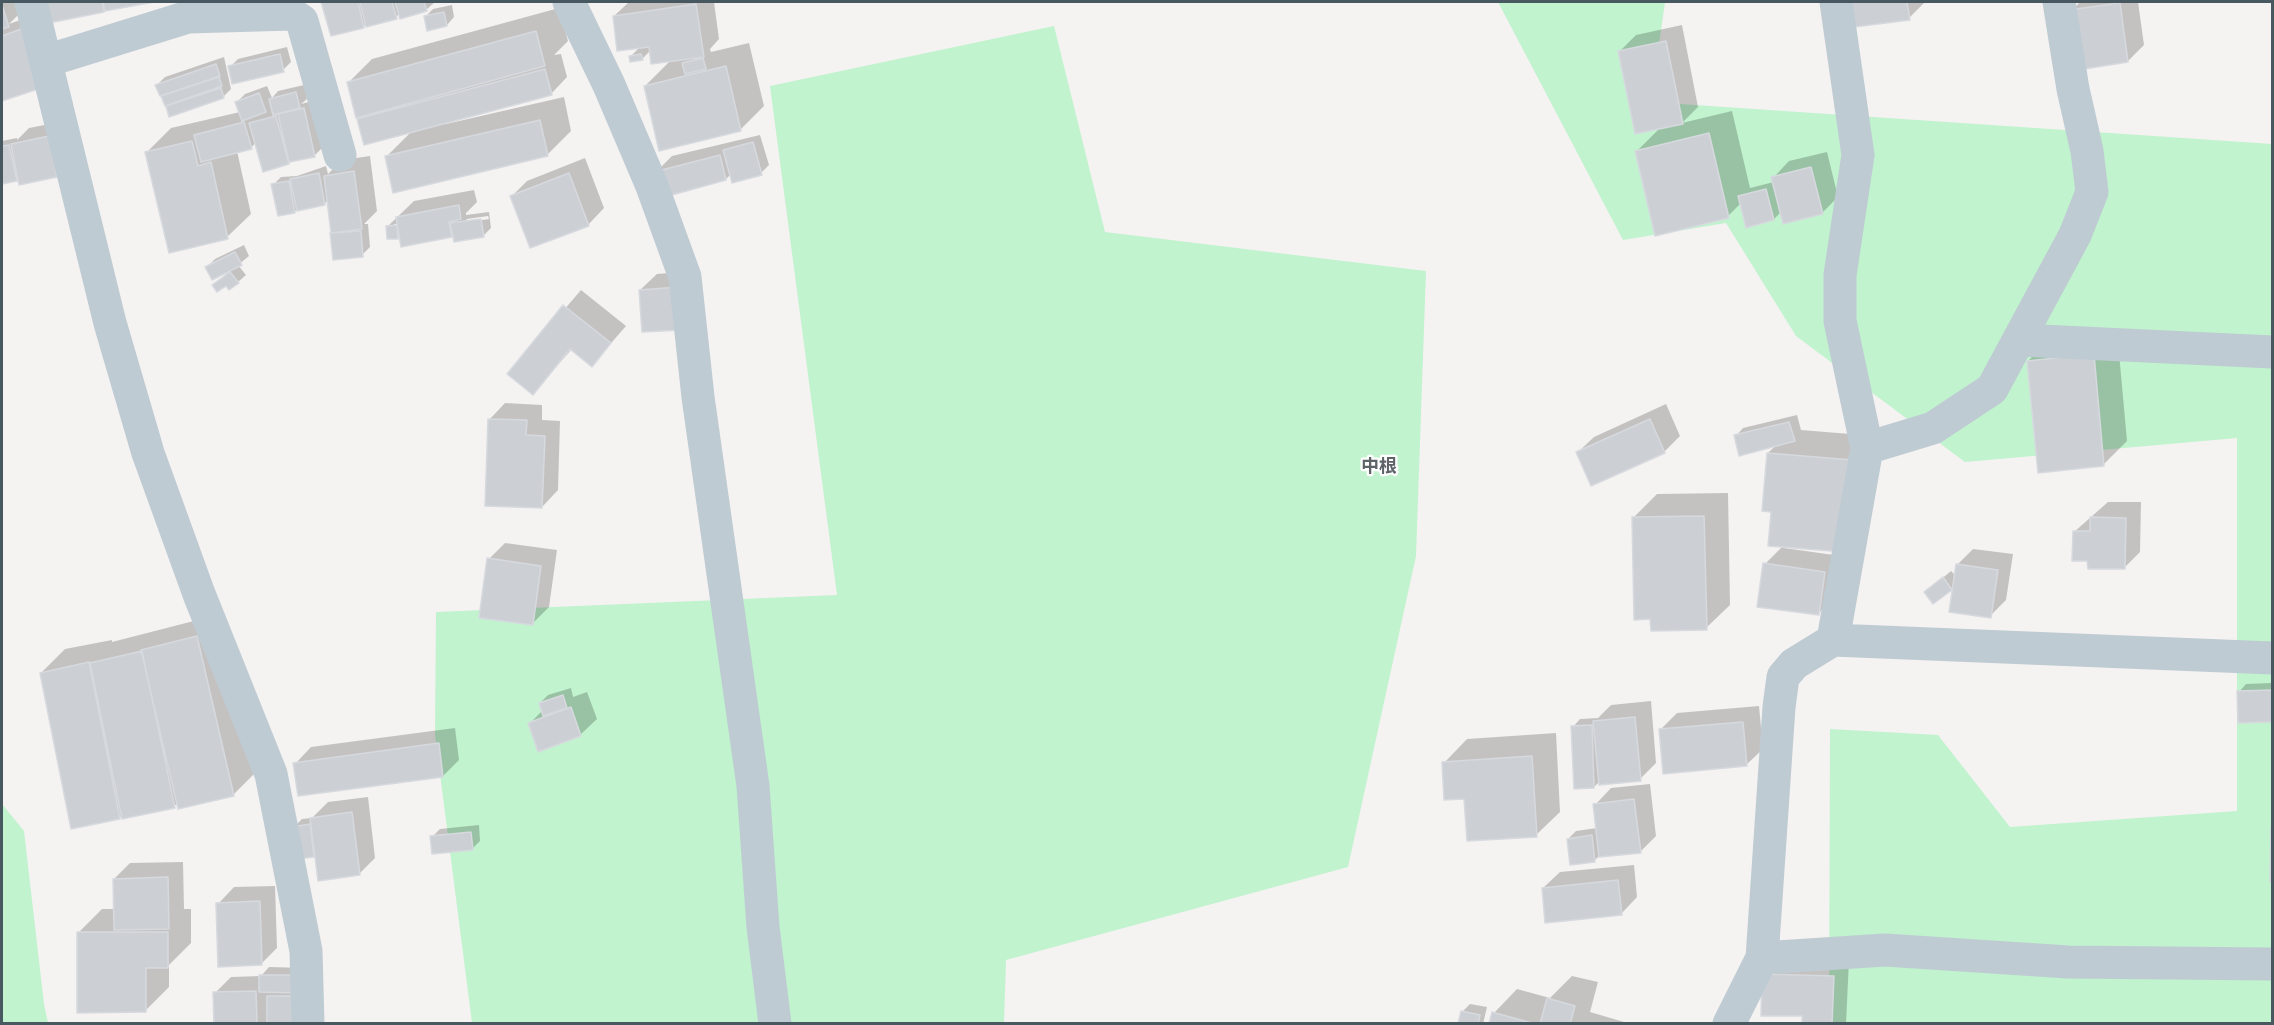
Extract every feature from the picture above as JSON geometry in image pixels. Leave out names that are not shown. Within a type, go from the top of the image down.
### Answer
[{"type":"street","points":[[31,2],[110,323],[148,453],[199,594],[271,774],[306,951],[308,1023]]},
{"type":"street","points":[[569,2],[609,85],[652,186],[685,277],[698,397],[753,786],[763,927],[775,1023]]},
{"type":"street","points":[[1833,640],[1866,448],[1840,321],[1840,276],[1858,155],[1836,2]]},
{"type":"street","points":[[1866,448],[1933,428],[1992,389],[2075,235],[2092,192],[2087,151],[2073,89],[2060,2]]},
{"type":"street","points":[[46,61],[187,9],[292,14],[302,21],[340,155]]},
{"type":"street","points":[[2020,340],[2272,352]]},
{"type":"street","points":[[1729,1023],[1762,958],[1783,677],[1794,664],[1833,640],[2272,658]]},
{"type":"street","points":[[1762,958],[1885,950],[2068,962],[2272,964]]},
{"type":"green space","points":[[1498,2],[1665,2],[1651,102],[2272,144],[2272,1023],[1829,1023],[1830,729],[1938,735],[2010,827],[2237,811],[2237,438],[1965,462],[1796,336],[1726,223],[1623,240]]},
{"type":"green space","points":[[1054,26],[1105,232],[1426,271],[1416,556],[1348,867],[1006,960],[1004,1023],[472,1023],[435,735],[436,612],[837,595],[770,86]]},
{"type":"green space","points":[[2,804],[24,831],[48,1023],[2,1023]]},
{"type":"building","points":[[40,2],[102,2],[104,12],[44,24]]},
{"type":"building","points":[[103,2],[154,2],[105,11]]},
{"type":"building","points":[[321,2],[358,2],[364,28],[331,36]]},
{"type":"building","points":[[360,2],[392,2],[397,19],[366,27]]},
{"type":"building","points":[[395,2],[424,2],[427,11],[400,19]]},
{"type":"building","points":[[1843,2],[1907,2],[1910,20],[1846,28]]},
{"type":"building","points":[[2120,3],[2128,62],[2078,70],[2069,10]]},
{"type":"building","points":[[696,4],[704,57],[651,64],[649,47],[617,51],[613,16]]},
{"type":"building","points":[[2,5],[9,27],[2,29]]},
{"type":"building","points":[[444,12],[447,26],[427,31],[424,16]]},
{"type":"building","points":[[21,29],[41,88],[2,101],[2,36]]},
{"type":"building","points":[[536,31],[545,66],[356,118],[347,82]]},
{"type":"building","points":[[1666,41],[1683,124],[1635,134],[1618,51]]},
{"type":"building","points":[[280,54],[284,72],[232,84],[228,66]]},
{"type":"building","points":[[641,54],[643,60],[630,62],[629,56]]},
{"type":"building","points":[[703,58],[706,69],[685,74],[682,63]]},
{"type":"building","points":[[216,64],[220,76],[160,96],[155,85]]},
{"type":"building","points":[[726,66],[741,131],[659,151],[644,86]]},
{"type":"building","points":[[545,69],[552,95],[364,145],[357,119]]},
{"type":"building","points":[[219,77],[222,86],[165,106],[161,96]]},
{"type":"building","points":[[221,88],[224,98],[169,117],[166,106]]},
{"type":"building","points":[[296,92],[300,108],[273,115],[269,99]]},
{"type":"building","points":[[259,93],[266,112],[242,121],[235,102]]},
{"type":"building","points":[[304,108],[315,157],[289,162],[278,114]]},
{"type":"building","points":[[276,116],[289,164],[263,172],[249,123]]},
{"type":"building","points":[[540,120],[548,156],[393,193],[385,156]]},
{"type":"building","points":[[244,122],[252,149],[201,162],[194,135]]},
{"type":"building","points":[[1709,133],[1729,218],[1655,236],[1635,151]]},
{"type":"building","points":[[49,136],[57,177],[19,185],[11,144]]},
{"type":"building","points":[[192,141],[198,166],[211,162],[228,239],[169,253],[145,152]]},
{"type":"building","points":[[753,142],[762,175],[732,183],[723,150]]},
{"type":"building","points":[[9,145],[17,181],[2,184],[2,146]]},
{"type":"building","points":[[720,155],[726,180],[661,198],[654,172]]},
{"type":"building","points":[[1811,167],[1823,214],[1783,224],[1771,177]]},
{"type":"building","points":[[354,171],[362,229],[331,233],[324,176]]},
{"type":"building","points":[[319,173],[325,205],[297,211],[290,179]]},
{"type":"building","points":[[569,173],[589,226],[530,248],[510,196]]},
{"type":"building","points":[[289,181],[295,213],[278,216],[271,184]]},
{"type":"building","points":[[1766,189],[1774,220],[1746,228],[1738,196]]},
{"type":"building","points":[[459,205],[461,219],[449,222],[452,237],[401,247],[396,217]]},
{"type":"building","points":[[481,219],[484,237],[454,242],[450,223]]},
{"type":"building","points":[[397,225],[398,239],[387,239],[386,226]]},
{"type":"building","points":[[361,231],[363,257],[333,260],[330,233]]},
{"type":"building","points":[[235,252],[242,265],[212,280],[205,267]]},
{"type":"building","points":[[230,272],[239,283],[229,290],[226,286],[217,292],[212,285]]},
{"type":"building","points":[[679,287],[681,330],[642,332],[639,290]]},
{"type":"building","points":[[563,305],[611,343],[592,367],[570,349],[533,395],[507,374]]},
{"type":"building","points":[[2094,354],[2104,466],[2038,473],[2027,361]]},
{"type":"building","points":[[488,419],[527,420],[526,435],[545,436],[542,508],[485,506]]},
{"type":"building","points":[[1650,419],[1665,453],[1591,486],[1576,452]]},
{"type":"building","points":[[1789,422],[1795,441],[1739,456],[1734,435]]},
{"type":"building","points":[[1767,453],[1852,460],[1844,552],[1768,546],[1771,512],[1762,511]]},
{"type":"building","points":[[1704,516],[1707,630],[1651,631],[1650,619],[1634,620],[1632,517]]},
{"type":"building","points":[[2090,517],[2126,518],[2125,569],[2088,569],[2087,561],[2072,561],[2073,531],[2090,531]]},
{"type":"building","points":[[487,558],[541,566],[533,625],[479,618]]},
{"type":"building","points":[[1763,563],[1825,572],[1819,615],[1757,607]]},
{"type":"building","points":[[1956,564],[1998,570],[1991,618],[1949,612]]},
{"type":"building","points":[[1943,577],[1952,590],[1933,604],[1924,592]]},
{"type":"building","points":[[197,636],[234,796],[178,809],[141,650]]},
{"type":"building","points":[[142,651],[175,808],[122,819],[90,663]]},
{"type":"building","points":[[89,662],[120,819],[71,829],[40,673]]},
{"type":"building","points":[[2272,690],[2272,722],[2238,723],[2237,691]]},
{"type":"building","points":[[563,695],[567,708],[543,716],[539,703]]},
{"type":"building","points":[[571,707],[581,736],[538,752],[528,723]]},
{"type":"building","points":[[1635,717],[1641,781],[1599,785],[1593,721]]},
{"type":"building","points":[[1743,722],[1747,766],[1663,774],[1659,729]]},
{"type":"building","points":[[1592,725],[1594,788],[1574,789],[1571,726]]},
{"type":"building","points":[[439,743],[443,777],[298,796],[293,763]]},
{"type":"building","points":[[1532,756],[1537,837],[1467,841],[1464,799],[1444,800],[1442,762]]},
{"type":"building","points":[[1634,799],[1641,853],[1599,857],[1593,804]]},
{"type":"building","points":[[352,812],[360,875],[318,881],[310,818]]},
{"type":"building","points":[[310,824],[314,857],[297,859],[292,827]]},
{"type":"building","points":[[2271,827],[2272,882],[2270,882]]},
{"type":"building","points":[[471,832],[473,850],[432,854],[430,836]]},
{"type":"building","points":[[1592,835],[1595,862],[1570,865],[1567,839]]},
{"type":"building","points":[[168,877],[169,929],[114,930],[113,879]]},
{"type":"building","points":[[1618,880],[1622,915],[1545,923],[1542,888]]},
{"type":"building","points":[[260,901],[262,965],[218,967],[216,903]]},
{"type":"building","points":[[77,932],[168,932],[168,968],[146,968],[146,1012],[77,1013]]},
{"type":"building","points":[[1762,974],[1834,976],[1832,1024],[1802,1024],[1802,1016],[1761,1016]]},
{"type":"building","points":[[259,975],[299,975],[299,993],[259,992]]},
{"type":"building","points":[[256,991],[257,1024],[214,1024],[213,992]]},
{"type":"building","points":[[267,996],[301,996],[301,1024],[267,1024]]},
{"type":"building","points":[[1547,998],[1575,1006],[1570,1024],[1540,1024]]},
{"type":"building","points":[[1461,1011],[1480,1015],[1478,1024],[1458,1024]]},
{"type":"building","points":[[1492,1012],[1535,1024],[1489,1024]]},
{"type":"district","name":"中根","points":[[1379,467]]}]
